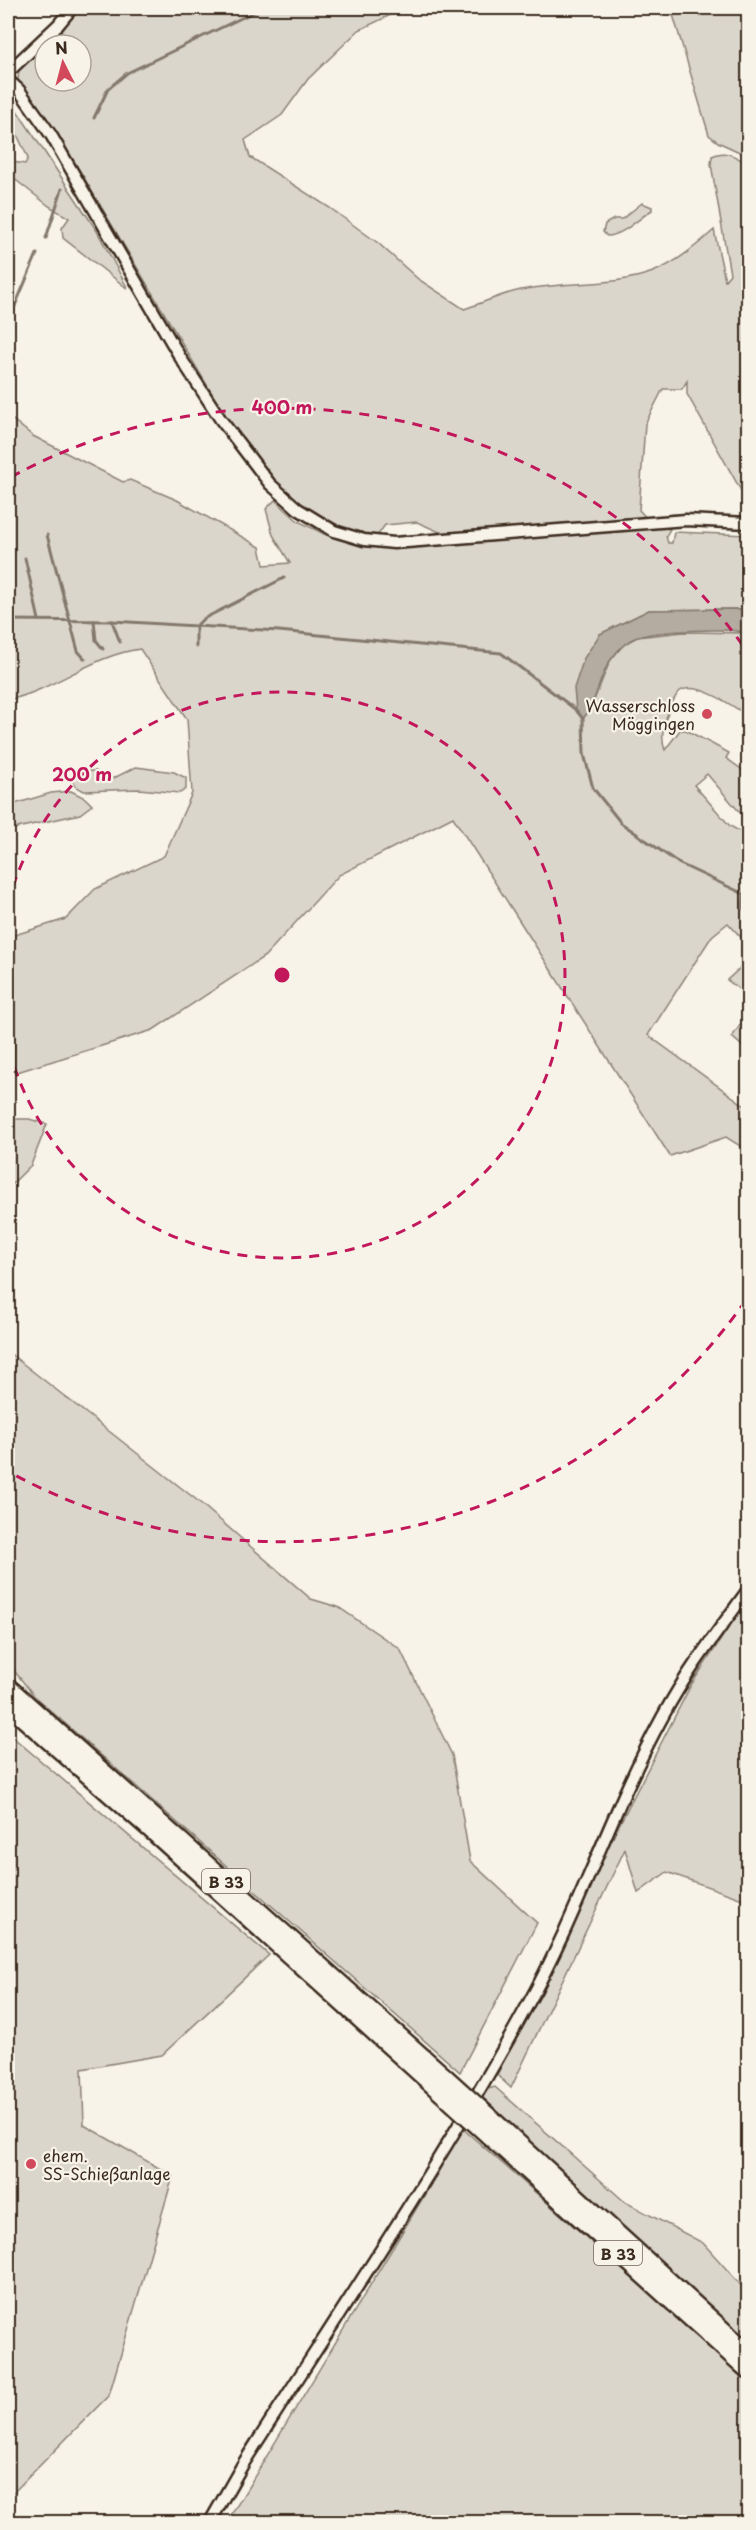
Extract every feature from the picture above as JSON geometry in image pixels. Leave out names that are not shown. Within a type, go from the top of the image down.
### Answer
[{"type":"highway","name":"B 33","points":[[8,1687],[492,2129],[748,2353]]},
{"type":"highway","name":"B 33","points":[[8,1705],[440,2082]]},
{"type":"highway","name":"B 33","points":[[492,2129],[748,2370]]},
{"type":"street","points":[[8,72],[58,25],[72,8]]},
{"type":"street","points":[[8,80],[51,135],[180,357],[221,420],[270,484],[298,509],[334,531],[364,540],[394,543],[686,520],[748,523]]},
{"type":"street","points":[[210,2523],[243,2464],[477,2093],[538,1985],[623,1796],[663,1716],[685,1678],[748,1590]]},
{"type":"shaded area","points":[[76,8],[405,8],[359,30],[308,79],[282,115],[245,140],[250,157],[330,208],[378,243],[418,279],[464,309],[499,296],[537,287],[638,277],[678,259],[714,230],[725,280],[730,274],[711,164],[712,156],[722,153],[748,164],[748,503],[687,394],[687,381],[682,389],[663,389],[645,424],[639,510],[654,526],[670,529],[666,536],[668,543],[672,543],[674,532],[748,535],[748,612],[735,609],[649,610],[600,634],[590,710],[610,661],[623,645],[637,637],[684,632],[748,633],[748,716],[715,696],[695,689],[686,689],[679,692],[674,699],[662,736],[665,750],[680,730],[686,730],[729,753],[726,758],[748,774],[748,810],[742,815],[707,774],[694,785],[730,826],[748,836],[748,945],[728,923],[712,936],[648,1035],[748,1108],[748,1151],[726,1137],[670,1156],[453,817],[339,875],[265,956],[153,1030],[14,1073],[14,1003],[8,983],[8,937],[66,919],[95,889],[164,856],[192,793],[187,719],[140,649],[106,658],[41,689],[8,700],[8,416],[33,436],[123,482],[130,480],[177,500],[260,547],[264,565],[290,563],[273,535],[266,509],[275,500],[298,521],[326,535],[395,548],[451,544],[449,536],[417,522],[385,525],[377,536],[353,532],[311,512],[274,481],[230,424],[62,141],[18,81],[19,66],[33,52],[33,93],[93,93],[93,33],[51,33]]},
{"type":"shaded area","points":[[671,8],[748,8],[748,156],[718,142],[709,135]]},
{"type":"shaded area","points":[[8,97],[97,231],[128,289],[63,238],[62,228],[69,218],[49,206],[8,174],[8,145],[13,162],[25,164],[28,158],[13,126],[8,122]]},
{"type":"shaded area","points":[[642,203],[652,207],[652,210],[618,233],[607,236],[603,232],[605,224],[614,219],[622,219]]},
{"type":"shaded area","points":[[735,609],[748,612],[748,633],[726,630],[677,632],[638,637],[626,643],[610,661],[583,719],[576,710],[574,688],[584,658],[600,634],[649,610]]},
{"type":"shaded area","points":[[136,767],[174,772],[186,778],[186,789],[180,793],[139,789],[84,791],[75,786],[72,778],[73,772],[96,771],[102,777],[114,778]]},
{"type":"shaded area","points":[[71,791],[85,798],[92,805],[80,814],[8,830],[8,806],[51,793]]},
{"type":"shaded area","points":[[748,961],[748,996],[727,980]]},
{"type":"shaded area","points":[[745,1018],[748,1021],[748,1051],[732,1037]]},
{"type":"shaded area","points":[[8,1119],[29,1119],[47,1124],[31,1165],[8,1188]]},
{"type":"shaded area","points":[[8,1352],[198,1501],[311,1599],[338,1607],[400,1649],[452,1755],[470,1861],[537,1923],[460,2072],[35,1697],[8,1663]]},
{"type":"shaded area","points":[[748,1598],[748,1901],[667,1872],[638,1893],[625,1849],[511,2088],[497,2075],[617,1829],[691,1685]]},
{"type":"shaded area","points":[[8,1733],[269,1955],[162,2055],[82,2069],[84,2125],[173,2176],[109,2395],[8,2498]]},
{"type":"shaded area","points":[[495,2087],[625,2202],[703,2243],[748,2293],[748,2343],[482,2097],[488,2089]]},
{"type":"shaded area","points":[[462,2128],[748,2379],[748,2522],[227,2522],[435,2178]]},
{"type":"waterway","points":[[94,118],[108,89],[127,73],[262,8]]},
{"type":"waterway","points":[[46,238],[62,189]]},
{"type":"waterway","points":[[8,319],[37,254]]},
{"type":"waterway","points":[[47,535],[78,651],[85,659]]},
{"type":"waterway","points":[[25,558],[39,620]]},
{"type":"waterway","points":[[196,647],[196,626],[203,619],[284,578]]},
{"type":"waterway","points":[[8,620],[112,621],[279,631],[501,653],[576,710],[583,719],[584,754],[593,788],[621,823],[680,864],[744,894]]},
{"type":"waterway","points":[[94,621],[96,640],[103,649]]},
{"type":"waterway","points":[[112,621],[120,642]]},
{"type":"waterway","points":[[748,892],[744,894],[743,907],[748,917]]},
{"type":"place","name":"Wasserschloss Möggingen","points":[[707,714]]},
{"type":"place","name":"ehem. SS-Schießanlage","points":[[31,2164]]}]
